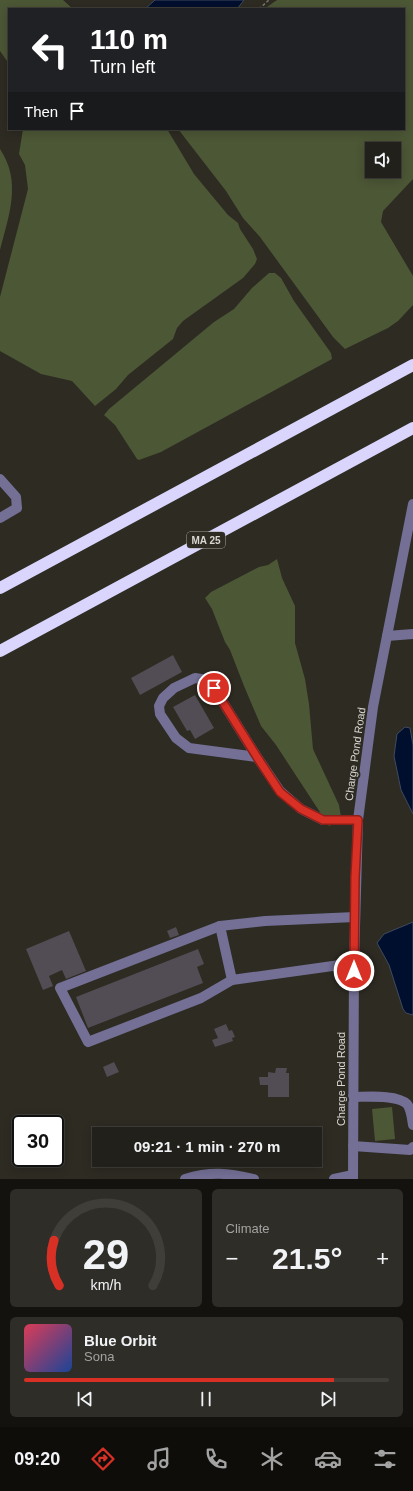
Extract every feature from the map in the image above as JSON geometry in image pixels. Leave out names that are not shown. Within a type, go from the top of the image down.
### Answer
[{"type":"highway","points":[[0,588],[413,365]]},
{"type":"highway","name":"MA 25","points":[[0,651],[413,428]]},
{"type":"street","points":[[0,479],[16,497],[17,508],[0,518]]},
{"type":"street","name":"Charge Pond Road","points":[[353,1177],[354,963],[358,820],[373,707],[413,504]]},
{"type":"street","points":[[387,636],[413,634]]},
{"type":"street","points":[[257,757],[189,748],[176,738],[160,714],[159,706],[163,698],[174,688],[195,678],[207,680],[214,688],[280,792],[301,809],[323,820],[358,820]]},
{"type":"street","points":[[354,963],[232,980],[201,998],[88,1042],[60,988],[220,926],[265,921],[355,917]]},
{"type":"street","points":[[220,926],[232,980]]},
{"type":"street","points":[[353,1097],[397,1098],[406,1104],[410,1110],[413,1125]]},
{"type":"street","points":[[353,1146],[410,1150],[413,1147]]},
{"type":"street","points":[[185,1179],[204,1174],[222,1173],[254,1179]]},
{"type":"street","points":[[336,1179],[353,1177]]},
{"type":"path","points":[[260,8],[269,0]]},
{"type":"green space","points":[[0,0],[63,0],[72,8],[8,8],[8,64],[0,51]]},
{"type":"green space","points":[[277,0],[413,0],[413,179],[383,211],[381,222],[413,276],[413,305],[398,321],[388,328],[345,349],[333,337],[260,237],[243,218],[226,191],[179,130],[405,130],[405,8],[265,8]]},
{"type":"green space","points":[[23,130],[168,130],[194,174],[228,215],[238,223],[257,259],[255,264],[243,278],[183,321],[177,328],[173,339],[128,375],[116,389],[95,406],[72,381],[41,374],[0,351],[0,297],[28,189],[25,165],[19,154]]},
{"type":"green space","points":[[0,149],[7,161],[11,174],[12,199],[0,250]]},
{"type":"green space","points":[[269,273],[275,273],[281,278],[294,301],[331,353],[332,359],[161,452],[139,460],[137,459],[115,425],[104,415],[109,409],[214,322],[234,309],[252,288]]},
{"type":"green space","points":[[277,559],[282,578],[295,606],[295,643],[305,679],[313,749],[339,805],[341,817],[338,821],[329,826],[276,745],[261,726],[230,650],[225,642],[212,609],[205,598],[211,592],[259,567],[268,565]]},
{"type":"green space","points":[[392,1107],[395,1139],[375,1141],[372,1109]]},
{"type":"water","points":[[155,0],[244,0],[238,8],[146,8]]},
{"type":"water","points":[[405,727],[410,728],[413,745],[413,814],[401,790],[394,756],[397,734]]},
{"type":"water","points":[[413,922],[413,1015],[406,1013],[403,1009],[389,965],[377,943],[384,934]]},
{"type":"building","points":[[173,655],[182,672],[140,695],[131,678]]},
{"type":"building","points":[[195,695],[214,728],[195,739],[190,730],[187,731],[173,707]]},
{"type":"building","points":[[176,927],[179,935],[170,938],[167,931]]},
{"type":"building","points":[[69,931],[86,971],[66,979],[62,970],[49,976],[53,986],[43,990],[26,949]]},
{"type":"building","points":[[198,949],[204,964],[197,967],[203,983],[88,1028],[76,997]]},
{"type":"building","points":[[226,1024],[229,1031],[232,1030],[235,1037],[232,1038],[233,1041],[215,1047],[212,1040],[218,1038],[214,1029]]},
{"type":"building","points":[[114,1062],[119,1072],[107,1077],[103,1067]]},
{"type":"building","points":[[276,1068],[287,1068],[286,1073],[289,1073],[289,1097],[268,1097],[268,1085],[260,1085],[259,1077],[268,1077],[268,1072],[275,1073]]},
{"type":"route","points":[[214,688],[280,792],[301,809],[323,820],[358,820],[355,877],[354,971]]}]
